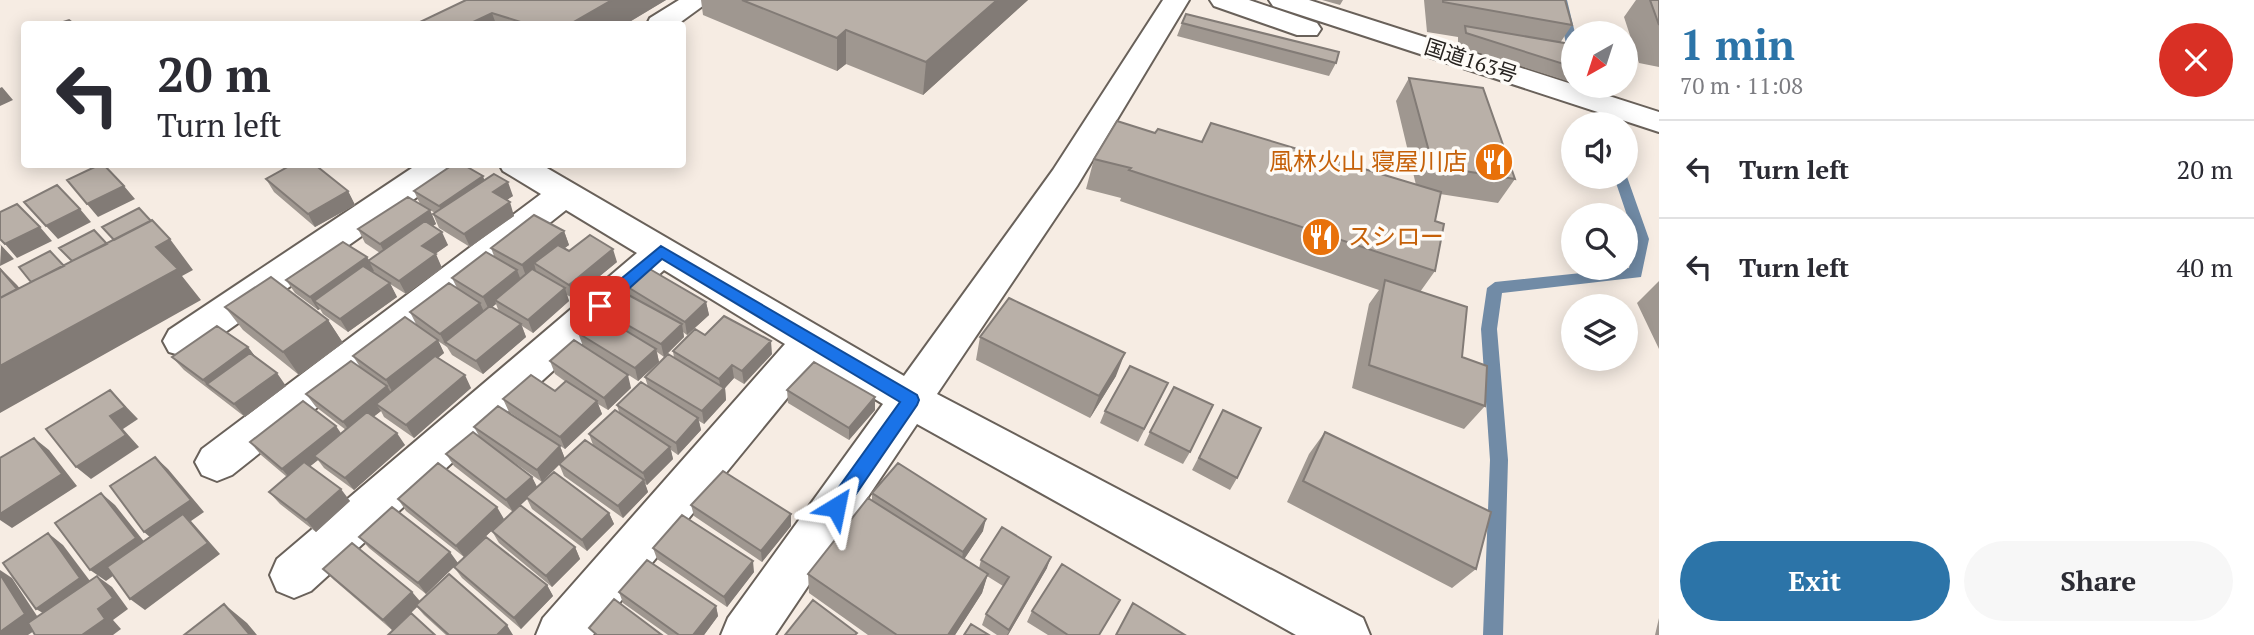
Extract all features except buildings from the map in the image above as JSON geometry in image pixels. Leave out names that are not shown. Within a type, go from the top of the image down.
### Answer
[{"type":"main road","points":[[665,21],[698,0]]},
{"type":"main road","points":[[746,635],[1065,178],[1176,0]]},
{"type":"main road","name":"国道163号","points":[[1223,0],[1561,113]]},
{"type":"main road","name":"国道163号","points":[[1282,0],[1659,122]]},
{"type":"main road","points":[[1638,139],[1659,146]]},
{"type":"main road","points":[[183,341],[436,168]]},
{"type":"main road","points":[[522,168],[911,400],[1345,635]]},
{"type":"main road","points":[[217,462],[564,194]]},
{"type":"main road","points":[[294,575],[661,252]]},
{"type":"main road","points":[[561,635],[811,341]]},
{"type":"waterway","points":[[1562,0],[1567,21]]},
{"type":"waterway","points":[[1493,635],[1499,460],[1489,329],[1495,288],[1636,273],[1642,239],[1625,189]]},
{"type":"place","name":"風林火山 寝屋川店","points":[[1494,162]]},
{"type":"place","name":"スシロー","points":[[1321,237]]},
{"type":"route","points":[[600,306],[661,252],[911,400],[836,507]]}]
